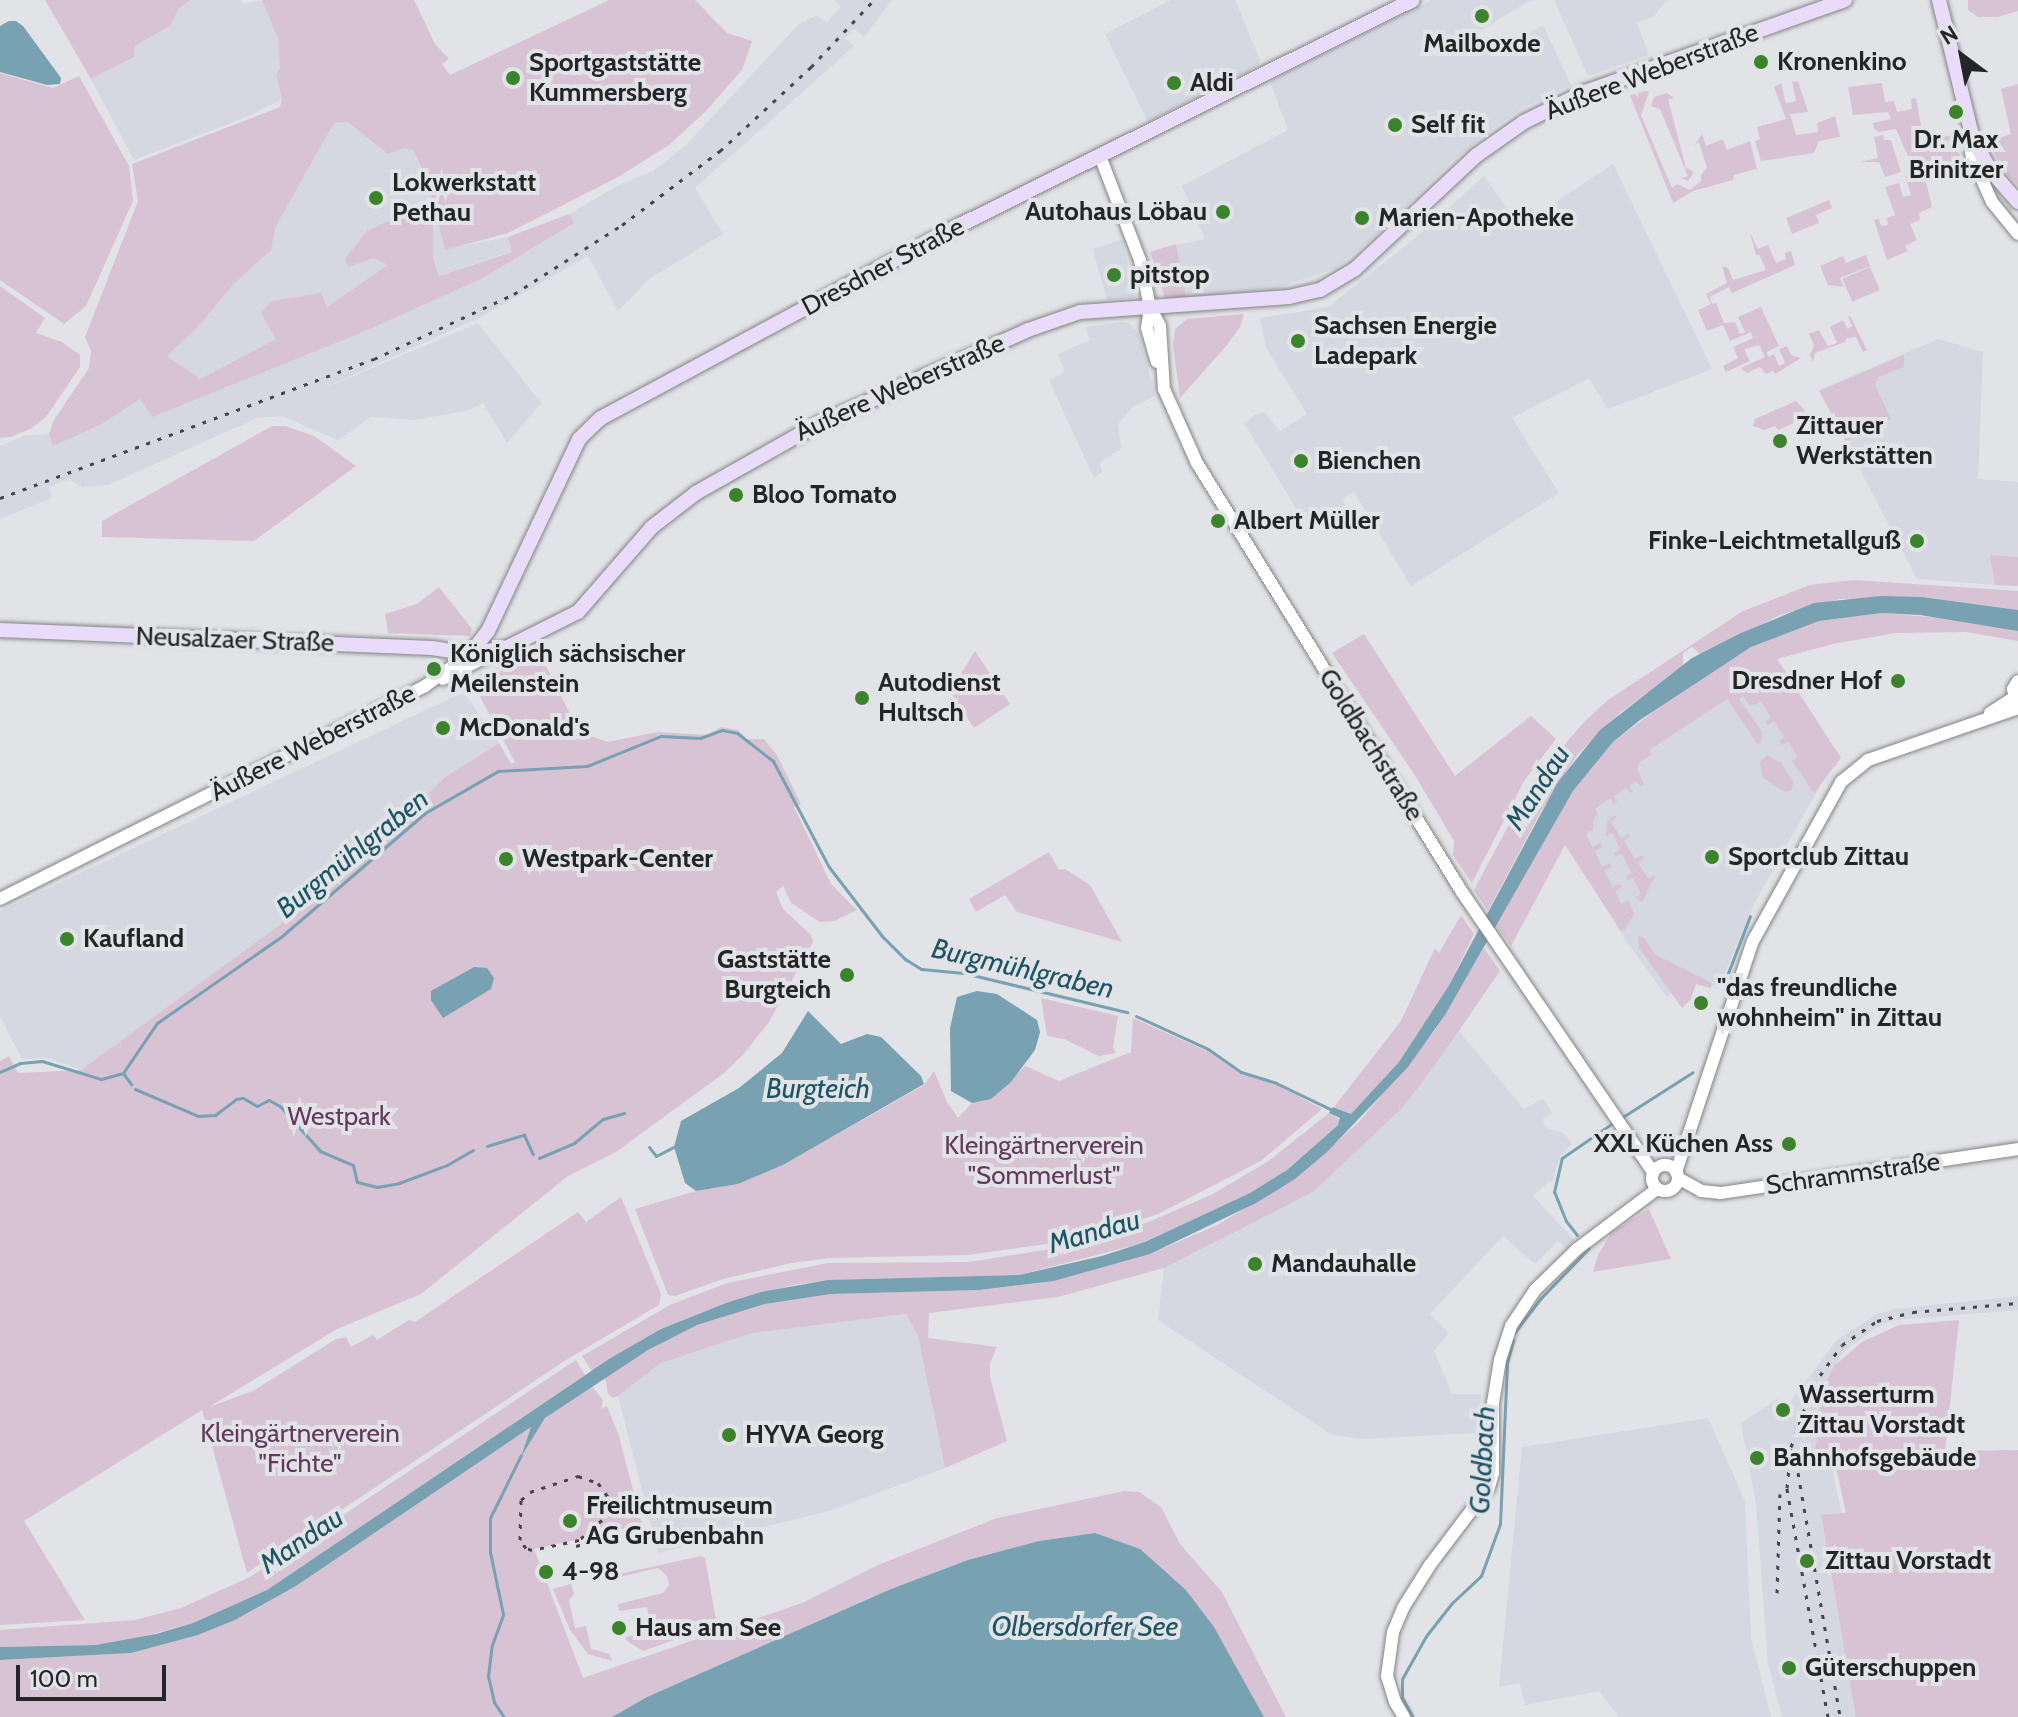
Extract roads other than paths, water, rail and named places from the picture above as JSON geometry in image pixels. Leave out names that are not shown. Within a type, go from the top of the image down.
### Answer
[{"type":"main road","name":"Dresdner Straße","points":[[470,654],[488,631],[579,439],[594,423],[946,232],[1413,0]]},
{"type":"main road","name":"Äußere Weberstraße","points":[[0,899],[425,686],[470,654],[504,648],[578,612],[604,586],[635,546],[669,513],[785,441],[1047,322],[1091,310],[1289,297],[1320,290],[1355,269],[1477,155],[1524,122],[1599,87],[1845,0]]},
{"type":"main road","points":[[1939,0],[1954,50],[1977,169],[1992,202],[2018,234]]},
{"type":"main road","points":[[1965,118],[1991,171],[2018,202]]},
{"type":"main road","name":"Goldbachstraße","points":[[1100,156],[1129,225],[1150,307],[1160,326],[1164,389],[1202,472],[1467,900],[1618,1121],[1663,1179]]},
{"type":"main road","name":"Neusalzaer Straße","points":[[0,630],[432,648],[470,654]]},
{"type":"main road","points":[[425,686],[504,648],[488,631],[473,642],[451,649]]},
{"type":"main road","points":[[432,648],[443,660],[442,673]]},
{"type":"main road","points":[[1404,1717],[1390,1692],[1387,1676],[1393,1632],[1403,1608],[1430,1565],[1489,1487],[1493,1473],[1493,1403],[1500,1360],[1511,1326],[1535,1290],[1577,1249],[1663,1179],[1683,1155],[1753,941],[1841,782],[1868,760],[1981,720],[2016,704],[2018,681]]},
{"type":"main road","name":"Schrammstraße","points":[[1663,1179],[1711,1192],[1735,1191],[2018,1149]]},
{"type":"water","points":[[9,21],[23,26],[61,78],[60,84],[47,85],[0,72],[0,26]]},
{"type":"water","points":[[1880,596],[1922,597],[2018,610],[2018,631],[1920,615],[1882,613],[1819,621],[1751,647],[1640,720],[1613,742],[1573,791],[1445,1015],[1408,1067],[1327,1152],[1295,1179],[1256,1203],[1150,1254],[1054,1281],[979,1290],[831,1294],[765,1304],[697,1325],[648,1350],[545,1418],[521,1457],[531,1427],[296,1586],[235,1620],[198,1635],[131,1653],[0,1660],[0,1647],[96,1645],[156,1634],[193,1623],[267,1590],[609,1359],[661,1329],[726,1303],[761,1292],[828,1280],[1019,1275],[1102,1256],[1145,1242],[1250,1193],[1287,1170],[1338,1125],[1340,1118],[1329,1113],[1333,1107],[1351,1114],[1399,1062],[1448,987],[1558,782],[1600,730],[1692,658],[1741,633],[1814,603]]},
{"type":"water","points":[[474,967],[487,968],[494,978],[491,989],[443,1018],[431,1000],[431,991]]},
{"type":"water","points":[[977,991],[997,994],[1037,1020],[1040,1032],[1035,1050],[1011,1082],[991,1099],[972,1103],[951,1091],[950,1028],[957,997]]},
{"type":"water","name":"Burgteich","points":[[808,1011],[841,1044],[867,1034],[881,1037],[921,1076],[924,1084],[783,1165],[738,1184],[696,1191],[685,1183],[674,1147],[681,1121],[739,1088],[782,1053]]},
{"type":"water","name":"Olbersdorfer See","points":[[1095,1533],[1140,1549],[1186,1590],[1214,1627],[1264,1717],[612,1717],[647,1697],[891,1589],[968,1560],[1039,1541]]},
{"type":"waterway","name":"Burgmühlgraben","points":[[0,1072],[20,1063],[42,1061],[101,1079],[123,1073],[157,1023],[282,936],[425,813],[498,771],[587,766],[661,736],[700,738],[722,730],[737,733],[773,761],[829,867],[882,936],[905,959],[921,969],[964,973],[1127,1012]]},
{"type":"waterway","name":"Goldbach","points":[[1728,973],[1750,916]]},
{"type":"waterway","name":"Burgmühlgraben","points":[[1136,1016],[1208,1049],[1241,1072],[1276,1083],[1332,1110]]},
{"type":"waterway","name":"Goldbach","points":[[1621,1118],[1693,1072]]},
{"type":"waterway","points":[[123,1073],[131,1084]]},
{"type":"waterway","points":[[135,1089],[198,1116],[215,1115],[236,1099],[243,1098],[257,1106],[269,1100],[281,1107],[320,1151],[353,1165],[357,1182],[377,1187],[399,1183],[447,1165],[473,1150]]},
{"type":"waterway","points":[[539,1158],[574,1143],[603,1119],[624,1113]]},
{"type":"waterway","name":"Goldbach","points":[[1577,1235],[1566,1221],[1554,1192],[1562,1158],[1614,1122]]},
{"type":"waterway","points":[[487,1146],[524,1135],[533,1154]]},
{"type":"waterway","points":[[649,1147],[656,1156],[674,1147]]},
{"type":"waterway","name":"Goldbach","points":[[1514,1333],[1541,1298],[1589,1248]]},
{"type":"waterway","name":"Goldbach","points":[[1413,1717],[1402,1697],[1402,1679],[1426,1636],[1452,1603],[1481,1576],[1500,1524],[1507,1363],[1513,1340]]},
{"type":"waterway","points":[[504,1717],[494,1702],[488,1676],[492,1645],[503,1614],[490,1552],[490,1518],[521,1455]]},
{"type":"railway","points":[[0,498],[374,359],[514,294],[622,225],[720,151],[811,67],[874,0]]},
{"type":"railway","points":[[1828,1717],[1787,1488],[1791,1447],[1813,1385],[1842,1345],[1877,1321],[1913,1312],[2018,1303]]},
{"type":"railway","points":[[1796,1461],[1840,1717]]},
{"type":"railway","points":[[578,1476],[598,1483],[609,1498],[611,1512],[579,1540],[532,1550],[526,1548],[520,1540],[521,1500],[530,1492],[578,1476]]},
{"type":"railway","points":[[1777,1593],[1780,1494]]},
{"type":"railway","points":[[576,1546],[614,1536]]},
{"type":"place","name":"Mailboxde","points":[[1482,16]]},
{"type":"place","name":"Kronenkino","points":[[1761,62]]},
{"type":"place","name":"Sportgaststätte Kummersberg","points":[[513,78]]},
{"type":"place","name":"Aldi","points":[[1174,83]]},
{"type":"place","name":"Dr. Max Brinitzer","points":[[1956,112]]},
{"type":"place","name":"Self fit","points":[[1395,125]]},
{"type":"place","name":"Lokwerkstatt Pethau","points":[[376,198]]},
{"type":"place","name":"Autohaus Löbau","points":[[1223,212]]},
{"type":"place","name":"Marien-Apotheke","points":[[1362,218]]},
{"type":"place","name":"pitstop","points":[[1114,275]]},
{"type":"place","name":"Sachsen Energie Ladepark","points":[[1298,341]]},
{"type":"place","name":"Zittauer Werkstätten","points":[[1780,441]]},
{"type":"place","name":"Bienchen","points":[[1301,461]]},
{"type":"place","name":"Bloo Tomato","points":[[736,495]]},
{"type":"place","name":"Albert Müller","points":[[1218,521]]},
{"type":"place","name":"Finke-Leichtmetallguß","points":[[1917,541]]},
{"type":"place","name":"Königlich sächsischer Meilenstein","points":[[434,669]]},
{"type":"place","name":"Dresdner Hof","points":[[1898,681]]},
{"type":"place","name":"Autodienst Hultsch","points":[[862,698]]},
{"type":"place","name":"McDonald's","points":[[443,728]]},
{"type":"place","name":"Sportclub Zittau","points":[[1712,857]]},
{"type":"place","name":"Westpark-Center","points":[[506,859]]},
{"type":"place","name":"Kaufland","points":[[67,939]]},
{"type":"place","name":"Gaststätte Burgteich","points":[[847,975]]},
{"type":"place","name":"\"das freundliche wohnheim\" in Zittau","points":[[1701,1003]]},
{"type":"place","name":"XXL Küchen Ass","points":[[1789,1144]]},
{"type":"place","name":"Mandauhalle","points":[[1255,1264]]},
{"type":"place","name":"Wasserturm Zittau Vorstadt","points":[[1783,1410]]},
{"type":"place","name":"HYVA Georg","points":[[729,1435]]},
{"type":"place","name":"Bahnhofsgebäude","points":[[1757,1458]]},
{"type":"place","name":"Freilichtmuseum AG Grubenbahn","points":[[570,1521]]},
{"type":"place","name":"Zittau Vorstadt","points":[[1807,1561]]},
{"type":"place","name":"4-98","points":[[546,1572]]},
{"type":"place","name":"Haus am See","points":[[619,1628]]},
{"type":"place","name":"Güterschuppen","points":[[1789,1668]]},
{"type":"water label","name":"Mandau","points":[[1537,787]]},
{"type":"water label","name":"Mandau","points":[[1094,1231]]},
{"type":"water label","name":"Mandau","points":[[301,1540]]},
{"type":"park label","name":"Westpark","points":[[339,1117]]},
{"type":"park label","name":"Kleingärtnerverein \"Sommerlust\"","points":[[1044,1161]]},
{"type":"park label","name":"Kleingärtnerverein \"Fichte\"","points":[[300,1449]]}]
